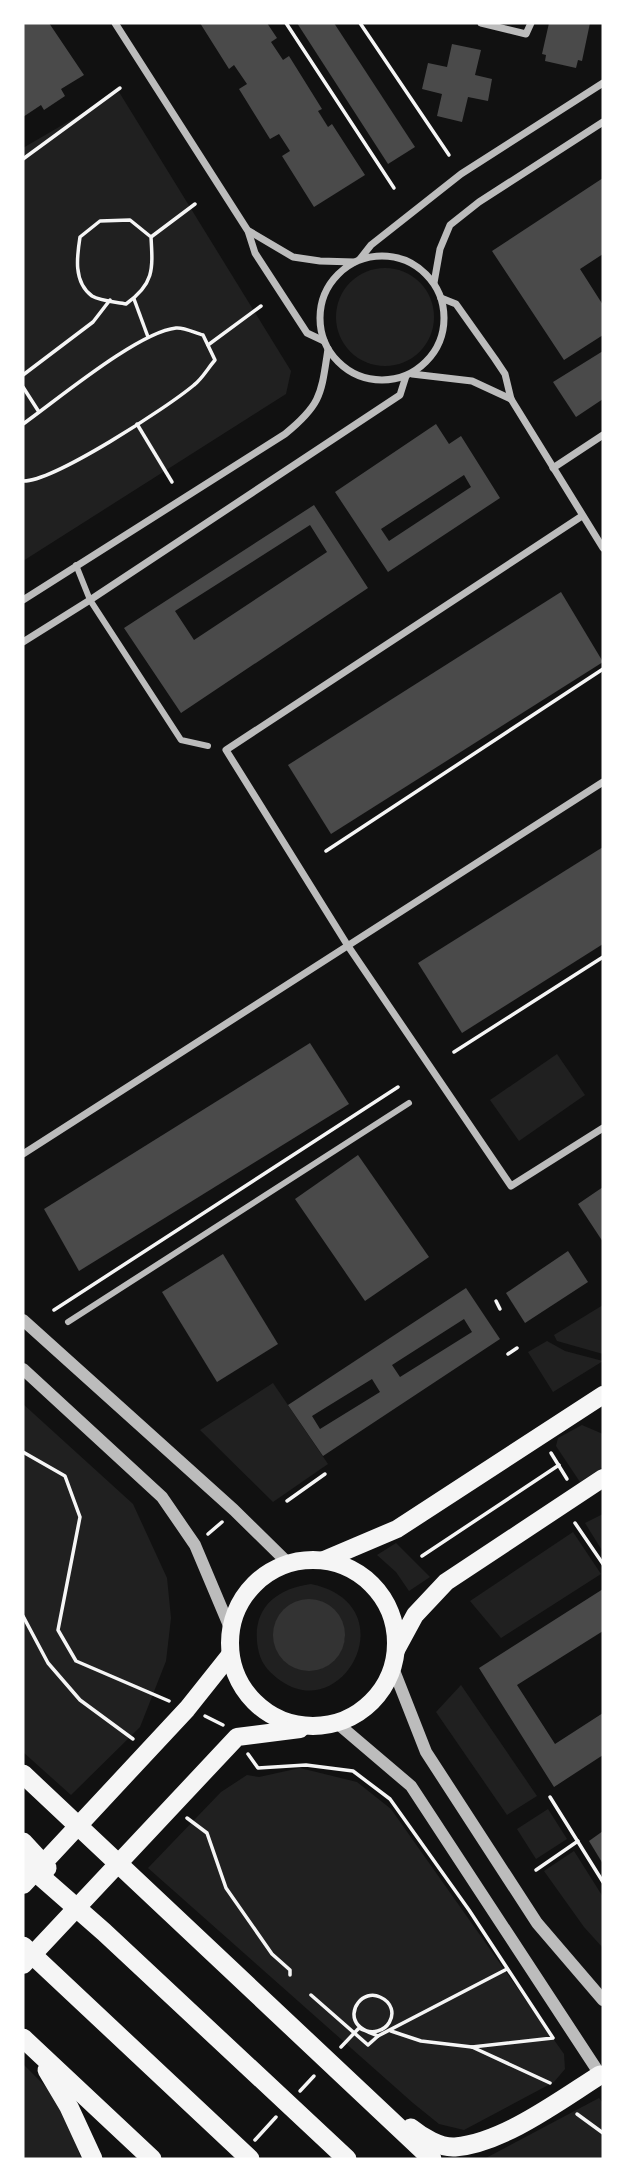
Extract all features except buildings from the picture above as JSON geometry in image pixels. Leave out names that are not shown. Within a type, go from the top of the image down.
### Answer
[{"type":"highway","points":[[23,1774],[432,2159]]},
{"type":"highway","points":[[23,1842],[104,1931]]},
{"type":"highway","points":[[23,1861],[104,1931],[347,2159]]},
{"type":"highway","points":[[23,1946],[250,2159]]},
{"type":"highway","points":[[277,2011],[421,2137],[452,2147],[491,2140],[602,2076]]},
{"type":"highway","points":[[27,2042],[69,2107],[93,2159]]},
{"type":"highway","points":[[27,2042],[152,2159]]},
{"type":"main road","points":[[324,1560],[397,1529],[603,1395]]},
{"type":"main road","points":[[396,1650],[415,1615],[446,1583],[603,1478]]},
{"type":"main road","points":[[23,1965],[237,1737],[317,1726],[337,1723],[356,1715],[372,1702],[384,1686],[393,1668],[396,1650],[394,1625],[385,1601],[369,1581],[348,1567],[324,1560],[306,1559],[288,1563],[267,1573],[250,1587],[237,1606],[230,1628],[230,1655],[237,1678],[260,1707],[270,1715],[293,1724],[317,1726]]},
{"type":"main road","points":[[23,1885],[187,1709],[230,1655]]},
{"type":"street","points":[[115,23],[248,231],[256,253],[307,333],[326,345],[341,366],[356,375],[373,380],[389,380],[409,375],[472,381],[511,399]]},
{"type":"street","points":[[481,23],[526,34],[531,23]]},
{"type":"street","points":[[23,600],[285,433],[308,415],[322,391],[326,345],[320,315],[325,293],[341,271],[357,261],[371,245],[461,174],[603,83]]},
{"type":"street","points":[[434,283],[440,249],[450,225],[479,202],[603,122]]},
{"type":"street","points":[[23,642],[400,395],[409,375],[430,360],[441,341],[445,317],[442,298],[434,283],[411,262],[393,256],[376,256],[357,261],[320,261],[293,257],[248,231]]},
{"type":"street","points":[[442,298],[456,304],[505,374],[511,399],[603,548]]},
{"type":"street","points":[[553,468],[603,435]]},
{"type":"street","points":[[582,516],[226,750],[348,946],[511,1186],[603,1128]]},
{"type":"street","points":[[76,565],[90,600],[181,740],[208,746]]},
{"type":"street","points":[[23,1154],[603,782]]},
{"type":"street","points":[[68,1322],[409,1103]]},
{"type":"street","points":[[23,1320],[234,1510],[288,1563]]},
{"type":"street","points":[[23,1369],[162,1497],[195,1545],[230,1628]]},
{"type":"street","points":[[393,1668],[426,1752],[537,1923],[603,2000]]},
{"type":"street","points":[[337,1723],[411,1786],[602,2076]]},
{"type":"path","points":[[286,23],[394,188]]},
{"type":"path","points":[[360,23],[449,155]]},
{"type":"path","points":[[23,159],[120,88]]},
{"type":"path","points":[[150,237],[195,204]]},
{"type":"path","points":[[130,220],[150,237],[153,268],[143,292],[133,299],[126,304],[93,296],[81,281],[76,262],[80,237],[100,221],[130,220]]},
{"type":"path","points":[[133,299],[148,337]]},
{"type":"path","points":[[23,375],[93,322],[110,300]]},
{"type":"path","points":[[208,345],[261,306]]},
{"type":"path","points":[[23,424],[148,337],[178,328],[203,335],[215,360],[196,384],[137,424],[54,472],[32,481],[23,481]]},
{"type":"path","points":[[23,387],[39,412]]},
{"type":"path","points":[[137,424],[172,482]]},
{"type":"path","points":[[326,851],[603,669]]},
{"type":"path","points":[[454,1052],[603,957]]},
{"type":"path","points":[[54,1310],[398,1087]]},
{"type":"path","points":[[496,1301],[500,1309]]},
{"type":"path","points":[[508,1354],[517,1348]]},
{"type":"path","points":[[547,1445],[571,1487]]},
{"type":"path","points":[[23,1452],[65,1476],[80,1517],[58,1630],[76,1661],[218,1721],[237,1737],[258,1768],[306,1765],[353,1771],[390,1799],[447,1878],[553,2038],[472,2047],[421,2041],[391,2031]]},
{"type":"path","points":[[422,1556],[559,1465]]},
{"type":"path","points":[[287,1501],[325,1475]]},
{"type":"path","points":[[208,1534],[226,1518]]},
{"type":"path","points":[[575,1523],[603,1564]]},
{"type":"path","points":[[23,1616],[48,1663],[80,1700],[135,1740]]},
{"type":"path","points":[[550,1797],[603,1882]]},
{"type":"path","points":[[187,1818],[207,1833],[226,1888],[272,1954],[290,1970],[290,1975]]},
{"type":"path","points":[[536,1870],[578,1841]]},
{"type":"path","points":[[311,1995],[368,2045],[378,2036],[508,1969]]},
{"type":"path","points":[[356,2024],[378,2036]]},
{"type":"path","points":[[472,2047],[556,2086]]},
{"type":"path","points":[[570,2108],[603,2133]]},
{"type":"shaded area","points":[[119,92],[291,371],[286,394],[23,561],[23,148]]},
{"type":"shaded area","points":[[375,268],[395,268],[420,282],[431,298],[434,317],[431,336],[420,352],[395,366],[375,366],[358,358],[344,344],[336,327],[336,307],[344,290],[358,276]]},
{"type":"shaded area","points":[[557,1054],[585,1095],[519,1141],[490,1100]]},
{"type":"shaded area","points":[[603,1305],[603,1354],[557,1341],[554,1335]]},
{"type":"shaded area","points":[[547,1341],[565,1351],[603,1361],[553,1392],[528,1352]]},
{"type":"shaded area","points":[[273,1383],[328,1464],[273,1502],[200,1430]]},
{"type":"shaded area","points":[[23,1404],[133,1504],[167,1578],[171,1618],[166,1661],[140,1727],[71,1795],[23,1752]]},
{"type":"shaded area","points":[[582,1425],[603,1434],[603,1467],[580,1482],[556,1446],[558,1438]]},
{"type":"shaded area","points":[[603,1514],[603,1552],[585,1523]]},
{"type":"shaded area","points":[[573,1532],[601,1574],[501,1638],[470,1601]]},
{"type":"shaded area","points":[[396,1543],[430,1577],[409,1591],[396,1572],[377,1555]]},
{"type":"shaded area","points":[[311,1584],[340,1596],[356,1614],[361,1635],[356,1656],[344,1675],[326,1687],[305,1690],[281,1681],[267,1669],[259,1653],[257,1638],[261,1614],[275,1597]],"holes":[[[345,1636],[343,1645],[329,1665],[314,1670],[295,1668]]]},
{"type":"shaded area","points":[[309,1599],[329,1605],[339,1615],[345,1635],[339,1655],[329,1665],[309,1671],[289,1665],[279,1655],[273,1635],[279,1615],[289,1605]]},
{"type":"shaded area","points":[[461,1685],[537,1796],[507,1815],[436,1712]]},
{"type":"shaded area","points":[[300,1768],[357,1782],[391,1809],[564,2054],[565,2069],[554,2082],[464,2130],[439,2124],[148,1868],[221,1792],[247,1775],[259,1777]]},
{"type":"shaded area","points":[[548,1809],[567,1839],[536,1859],[517,1829]]},
{"type":"shaded area","points":[[574,1851],[603,1897],[603,1948],[584,1927],[544,1871]]},
{"type":"shaded area","points":[[23,2064],[52,2093],[73,2135],[81,2159],[23,2159]]},
{"type":"shaded area","points":[[599,2098],[603,2103],[603,2159],[484,2159]]}]
